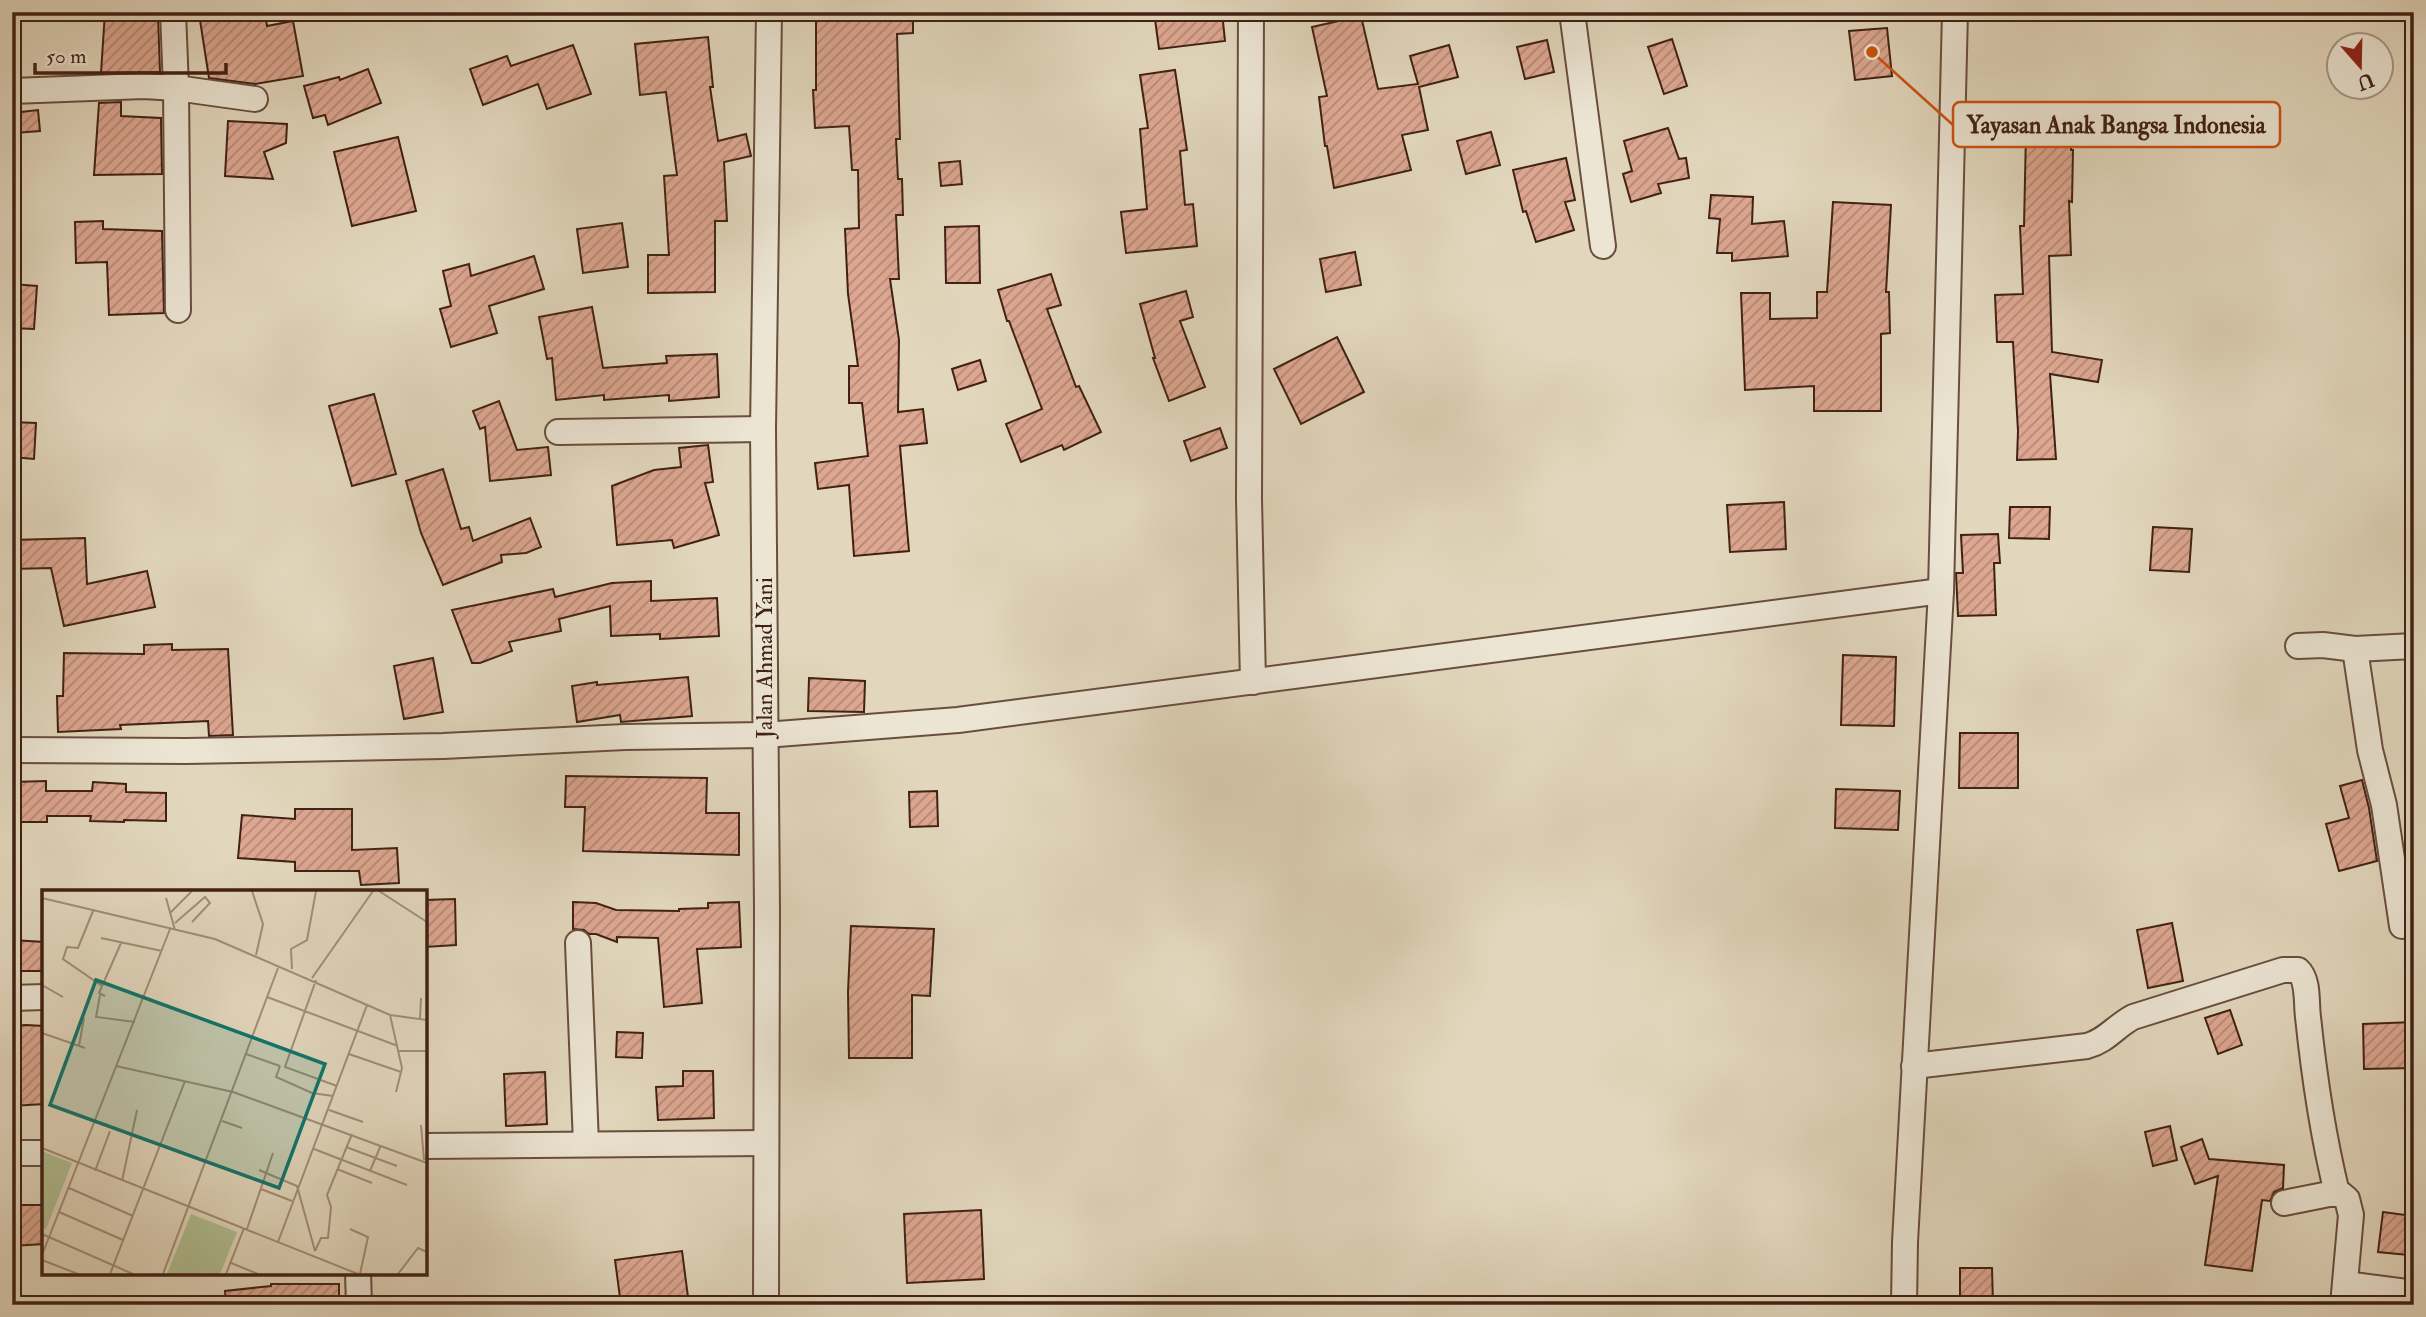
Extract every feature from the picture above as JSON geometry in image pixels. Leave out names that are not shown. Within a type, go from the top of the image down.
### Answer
[{"type":"street","points":[[173,12],[178,310]]},
{"type":"street","name":"Jalan Ahmad Yani","points":[[766,1305],[767,910],[763,429],[769,12]]},
{"type":"street","points":[[1251,12],[1249,499],[1253,682]]},
{"type":"street","points":[[1572,12],[1603,246]]},
{"type":"street","points":[[1904,1305],[1914,1066],[1941,591],[1955,12]]},
{"type":"street","points":[[12,92],[103,87],[176,88],[256,99]]},
{"type":"street","points":[[558,432],[763,429]]},
{"type":"street","points":[[12,750],[186,751],[456,746],[625,737],[765,735],[958,720],[1941,591]]},
{"type":"street","points":[[2298,646],[2323,645],[2355,649],[2414,646]]},
{"type":"street","points":[[2355,649],[2370,750],[2384,805],[2402,926]]},
{"type":"street","points":[[578,943],[586,1144]]},
{"type":"street","points":[[1914,1066],[2087,1046],[2104,1039],[2117,1026],[2133,1017],[2283,970],[2298,970],[2303,976],[2337,1193]]},
{"type":"street","points":[[12,998],[42,997]]},
{"type":"street","points":[[427,1146],[766,1143]]},
{"type":"street","points":[[12,1153],[42,1153]]},
{"type":"street","points":[[2284,1203],[2337,1193],[2347,1199],[2351,1215],[2344,1294],[2414,1293]]},
{"type":"street","points":[[358,1275],[359,1305]]},
{"type":"building","points":[[105,12],[158,16],[160,72],[101,73]]},
{"type":"building","points":[[816,12],[913,12],[913,33],[897,34],[900,139],[896,139],[898,179],[902,179],[903,215],[896,215],[899,279],[890,279],[899,340],[898,412],[923,409],[927,443],[900,446],[909,551],[854,556],[849,485],[818,489],[815,463],[868,456],[862,403],[849,403],[849,366],[858,366],[848,294],[845,229],[859,228],[858,170],[852,170],[849,126],[815,128],[813,90],[816,90]]},
{"type":"building","points":[[1201,12],[1222,12],[1225,41],[1159,49],[1155,19]]},
{"type":"building","points":[[265,13],[267,26],[293,21],[303,76],[255,84],[209,78],[200,20],[224,15],[225,20]]},
{"type":"building","points":[[1361,16],[1378,89],[1418,84],[1410,56],[1449,45],[1458,77],[1419,87],[1428,130],[1402,135],[1411,170],[1334,188],[1319,97],[1327,96],[1312,27]]},
{"type":"building","points":[[1887,28],[1892,76],[1855,80],[1849,31]]},
{"type":"building","points":[[708,37],[713,87],[710,87],[718,141],[746,134],[751,156],[724,162],[727,221],[715,221],[715,292],[648,293],[648,255],[669,255],[664,176],[677,175],[666,92],[640,95],[635,44]]},
{"type":"building","points":[[1672,39],[1687,86],[1664,94],[1648,47]]},
{"type":"building","points":[[1547,40],[1554,72],[1525,79],[1517,47]]},
{"type":"building","points":[[573,45],[591,94],[547,109],[538,84],[483,105],[470,69],[507,56],[511,66]]},
{"type":"building","points":[[368,69],[381,103],[328,125],[325,115],[313,118],[304,86],[339,77],[340,80]]},
{"type":"building","points":[[1175,70],[1187,150],[1180,151],[1185,205],[1193,204],[1197,246],[1126,253],[1121,212],[1147,209],[1140,129],[1148,128],[1140,75]]},
{"type":"building","points":[[121,102],[121,116],[161,118],[162,174],[94,175],[99,103]]},
{"type":"building","points":[[2023,106],[2071,106],[2071,255],[2049,256],[2052,352],[2102,360],[2098,382],[2050,374],[2056,459],[2017,460],[2013,342],[1997,342],[1995,295],[2023,294],[2020,226],[2024,226],[2026,132]]},
{"type":"building","points":[[38,110],[40,131],[14,133],[12,113]]},
{"type":"building","points":[[228,121],[287,124],[286,143],[264,152],[273,179],[225,176]]},
{"type":"building","points":[[1668,128],[1679,159],[1686,158],[1689,178],[1658,184],[1661,193],[1631,202],[1623,174],[1632,171],[1624,141]]},
{"type":"building","points":[[1491,132],[1500,165],[1466,174],[1457,141]]},
{"type":"building","points":[[398,137],[416,211],[352,226],[334,152]]},
{"type":"building","points":[[1566,158],[1575,200],[1565,202],[1574,230],[1536,242],[1526,211],[1523,212],[1513,170]]},
{"type":"building","points":[[960,161],[962,184],[941,186],[939,163]]},
{"type":"building","points":[[1711,195],[1753,197],[1752,224],[1784,221],[1788,256],[1732,261],[1732,253],[1717,253],[1720,219],[1709,218]]},
{"type":"building","points":[[1833,202],[1891,205],[1886,292],[1889,292],[1890,333],[1881,334],[1881,411],[1814,411],[1814,386],[1745,390],[1741,293],[1770,293],[1770,319],[1817,318],[1817,292],[1827,292]]},
{"type":"building","points":[[103,221],[103,229],[162,231],[164,313],[109,315],[107,262],[76,263],[75,222]]},
{"type":"building","points":[[622,223],[628,267],[583,273],[577,229]]},
{"type":"building","points":[[979,226],[980,283],[946,283],[945,227]]},
{"type":"building","points":[[1355,252],[1361,285],[1326,292],[1320,259]]},
{"type":"building","points":[[534,256],[544,289],[489,306],[497,333],[451,347],[440,309],[451,306],[443,271],[469,264],[471,276]]},
{"type":"building","points":[[1051,274],[1061,305],[1047,309],[1076,387],[1079,386],[1101,432],[1064,450],[1062,445],[1021,462],[1006,424],[1042,409],[1007,321],[998,290]]},
{"type":"building","points":[[12,284],[37,286],[34,329],[12,328]]},
{"type":"building","points":[[1186,291],[1193,317],[1180,321],[1205,387],[1169,401],[1153,358],[1140,304]]},
{"type":"building","points":[[592,307],[603,368],[667,363],[666,356],[717,354],[719,397],[669,401],[669,395],[604,400],[604,395],[556,400],[552,358],[547,359],[539,317]]},
{"type":"building","points":[[1337,337],[1364,392],[1301,424],[1274,369]]},
{"type":"building","points":[[980,360],[986,381],[958,390],[952,369]]},
{"type":"building","points":[[374,394],[396,474],[352,486],[329,406]]},
{"type":"building","points":[[499,401],[517,450],[548,447],[551,475],[490,481],[485,427],[480,429],[473,411]]},
{"type":"building","points":[[12,422],[36,423],[34,459],[12,457]]},
{"type":"building","points":[[1220,428],[1227,448],[1191,461],[1184,441]]},
{"type":"building","points":[[708,445],[713,482],[705,483],[719,535],[674,548],[672,540],[617,545],[612,486],[654,470],[681,467],[679,448]]},
{"type":"building","points":[[443,469],[461,529],[469,527],[473,541],[530,518],[541,547],[526,553],[501,555],[502,562],[443,585],[421,533],[406,481]]},
{"type":"building","points":[[1784,502],[1786,549],[1730,552],[1727,505]]},
{"type":"building","points":[[2010,507],[2050,507],[2049,539],[2009,538]]},
{"type":"building","points":[[2153,527],[2192,529],[2189,572],[2150,570]]},
{"type":"building","points":[[1998,534],[2000,563],[1994,563],[1996,615],[1958,616],[1956,573],[1963,573],[1961,535]]},
{"type":"building","points":[[85,538],[87,584],[147,571],[155,607],[64,626],[51,568],[12,569],[12,540]]},
{"type":"building","points":[[651,581],[651,601],[717,598],[719,636],[660,639],[660,634],[611,636],[610,606],[559,619],[561,631],[509,642],[512,651],[480,663],[472,663],[452,610],[553,589],[555,597],[612,583]]},
{"type":"building","points":[[172,644],[172,650],[228,649],[233,735],[209,736],[208,721],[120,725],[121,729],[58,732],[57,696],[63,696],[64,653],[144,654],[144,645]]},
{"type":"building","points":[[1843,655],[1896,657],[1894,726],[1841,725]]},
{"type":"building","points":[[433,658],[443,712],[404,719],[394,666]]},
{"type":"building","points":[[688,677],[692,716],[621,722],[620,715],[577,722],[572,686]]},
{"type":"building","points":[[809,678],[865,681],[864,712],[808,711]]},
{"type":"building","points":[[1960,733],[2018,733],[2018,788],[1959,788]]},
{"type":"building","points":[[566,776],[707,778],[706,813],[739,813],[739,855],[583,851],[585,807],[565,807]]},
{"type":"building","points":[[2362,780],[2377,861],[2339,871],[2326,824],[2349,818],[2340,786]]},
{"type":"building","points":[[46,781],[46,791],[92,791],[93,782],[126,784],[126,792],[166,793],[166,821],[90,821],[91,816],[47,816],[47,822],[12,822],[12,782]]},
{"type":"building","points":[[1836,789],[1900,791],[1898,830],[1835,828]]},
{"type":"building","points":[[937,791],[938,826],[910,827],[909,792]]},
{"type":"building","points":[[295,809],[352,809],[352,850],[397,848],[399,883],[361,885],[359,871],[295,871],[295,862],[238,858],[242,815],[295,819]]},
{"type":"building","points":[[455,899],[456,945],[427,947],[427,900]]},
{"type":"building","points":[[573,902],[596,903],[616,910],[679,911],[708,908],[708,903],[739,902],[741,947],[697,949],[702,1003],[664,1007],[658,938],[617,937],[617,942],[584,930],[573,929]]},
{"type":"building","points":[[2172,923],[2183,981],[2148,988],[2137,930]]},
{"type":"building","points":[[851,926],[934,929],[930,996],[912,995],[912,1058],[849,1058]]},
{"type":"building","points":[[12,940],[42,942],[42,971],[12,971]]},
{"type":"building","points":[[2230,1010],[2242,1045],[2218,1054],[2205,1018]]},
{"type":"building","points":[[2414,1022],[2414,1068],[2364,1069],[2363,1024]]},
{"type":"building","points":[[12,1026],[42,1026],[42,1104],[12,1106]]},
{"type":"building","points":[[617,1032],[643,1033],[642,1058],[616,1057]]},
{"type":"building","points":[[683,1071],[713,1071],[714,1118],[658,1120],[656,1087],[683,1086]]},
{"type":"building","points":[[545,1072],[547,1124],[506,1126],[504,1074]]},
{"type":"building","points":[[2170,1126],[2177,1160],[2153,1166],[2145,1132]]},
{"type":"building","points":[[2202,1139],[2209,1159],[2284,1165],[2283,1188],[2274,1192],[2270,1201],[2262,1200],[2252,1271],[2205,1265],[2218,1176],[2195,1184],[2181,1147]]},
{"type":"building","points":[[12,1205],[42,1205],[42,1244],[12,1246]]},
{"type":"building","points":[[981,1210],[984,1279],[907,1283],[904,1214]]},
{"type":"building","points":[[2383,1212],[2413,1216],[2408,1255],[2378,1252]]},
{"type":"building","points":[[682,1251],[688,1297],[681,1298],[682,1305],[621,1305],[615,1260]]},
{"type":"building","points":[[1960,1268],[1992,1268],[1993,1303],[1960,1303]]},
{"type":"building","points":[[271,1284],[339,1284],[339,1305],[226,1305],[225,1291]]},
{"type":"place","name":"Yayasan Anak Bangsa Indonesia","points":[[1872,52]]}]
